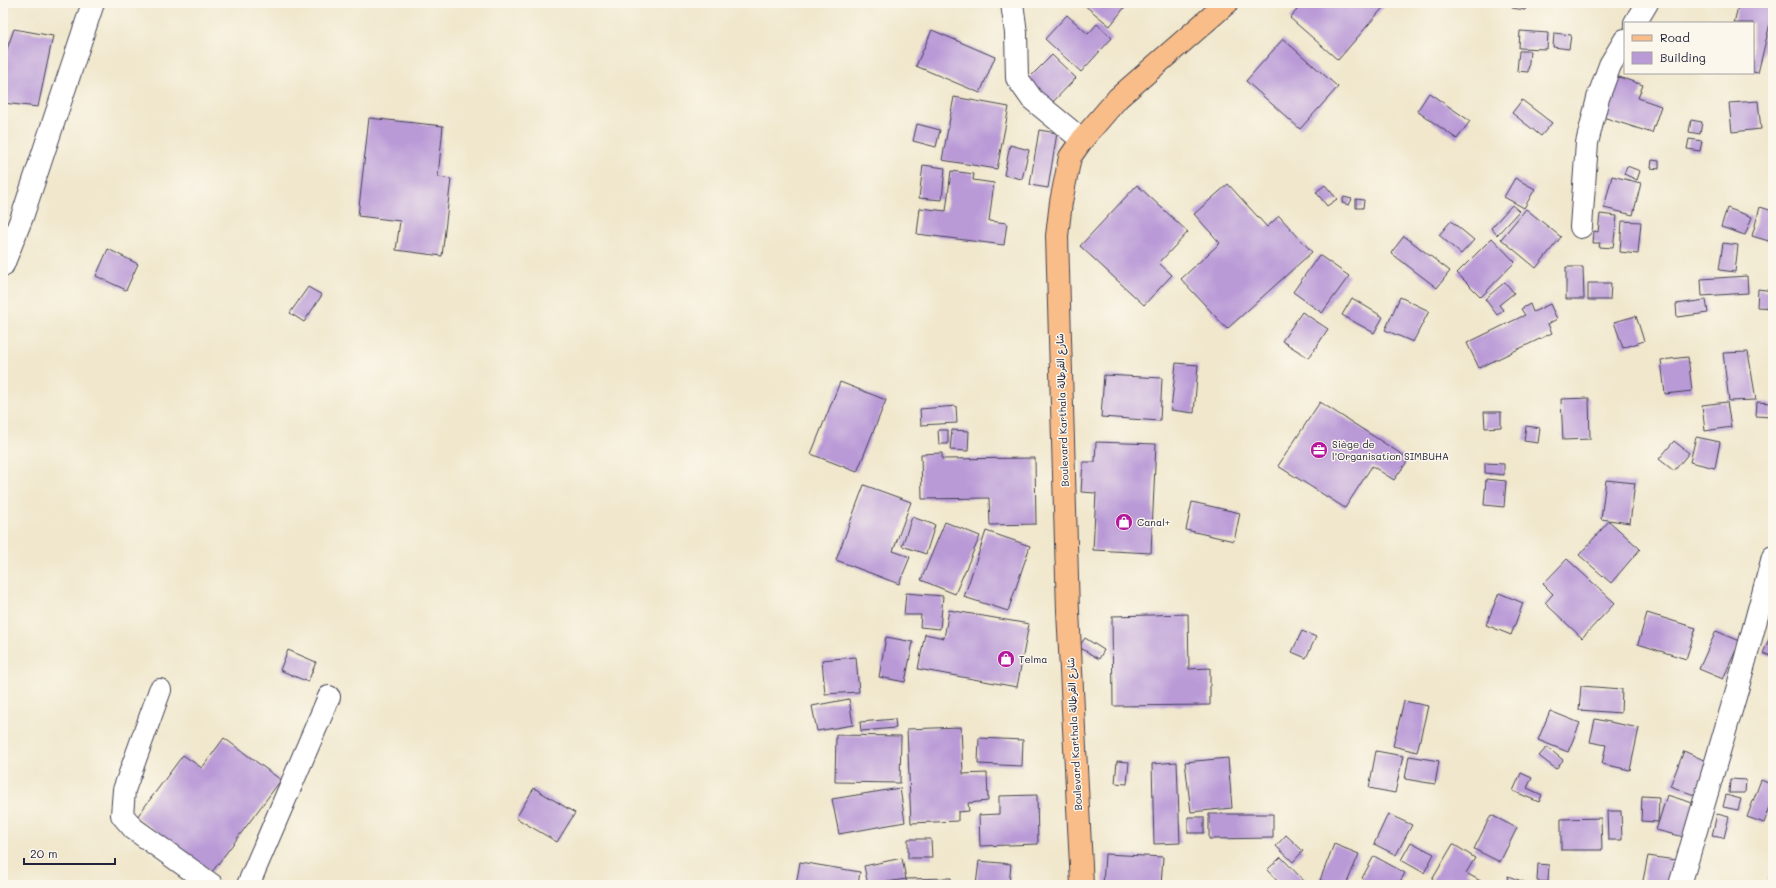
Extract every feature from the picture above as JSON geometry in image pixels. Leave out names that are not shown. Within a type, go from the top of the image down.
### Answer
[{"type":"main road","name":"Boulevard Karthala شارع القرطالة","points":[[1082,885],[1068,611],[1057,236],[1061,202],[1070,157],[1082,140],[1118,98],[1227,3]]},
{"type":"street","points":[[3,266],[22,217],[72,71],[93,3]]},
{"type":"street","points":[[1012,3],[1016,33],[1017,78],[1032,99],[1082,140]]},
{"type":"street","points":[[1636,22],[1647,3]]},
{"type":"street","points":[[1581,227],[1587,143],[1598,98],[1610,65],[1624,42]]},
{"type":"street","points":[[1680,885],[1737,690],[1773,557]]},
{"type":"street","points":[[160,690],[124,790],[122,815],[134,830],[212,885]]},
{"type":"street","points":[[248,885],[329,697]]},
{"type":"building","points":[[1128,3],[1110,26],[1083,4]]},
{"type":"building","points":[[1300,3],[1387,3],[1338,60],[1290,18],[1302,4]]},
{"type":"building","points":[[1513,3],[1526,3],[1525,10],[1512,8]]},
{"type":"building","points":[[1739,3],[1761,3],[1773,6],[1758,73],[1754,72],[1754,22],[1734,22]]},
{"type":"building","points":[[1067,15],[1088,34],[1097,24],[1112,38],[1081,72],[1045,39]]},
{"type":"building","points":[[14,29],[53,36],[38,107],[3,103],[3,60]]},
{"type":"building","points":[[932,30],[995,57],[980,93],[916,66]]},
{"type":"building","points":[[1520,31],[1548,33],[1547,49],[1519,48]]},
{"type":"building","points":[[1554,33],[1571,35],[1569,49],[1553,47]]},
{"type":"building","points":[[1283,39],[1338,87],[1300,129],[1246,81]]},
{"type":"building","points":[[1770,41],[1773,42],[1773,55],[1769,54]]},
{"type":"building","points":[[1519,51],[1530,51],[1528,72],[1517,71]]},
{"type":"building","points":[[1052,55],[1076,78],[1049,106],[1024,83]]},
{"type":"building","points":[[1616,76],[1643,85],[1638,98],[1661,106],[1652,133],[1603,117]]},
{"type":"building","points":[[1429,93],[1470,121],[1457,139],[1417,111]]},
{"type":"building","points":[[954,97],[1009,107],[997,169],[942,160]]},
{"type":"building","points":[[1522,100],[1552,123],[1541,136],[1512,113]]},
{"type":"building","points":[[1758,101],[1761,129],[1732,132],[1729,103]]},
{"type":"building","points":[[369,118],[443,126],[438,177],[451,179],[442,256],[396,250],[400,221],[358,216]]},
{"type":"building","points":[[1691,120],[1702,122],[1700,134],[1689,132]]},
{"type":"building","points":[[917,124],[940,130],[936,147],[913,141]]},
{"type":"building","points":[[1039,130],[1057,133],[1048,188],[1030,185]]},
{"type":"building","points":[[1689,139],[1702,141],[1700,151],[1687,149]]},
{"type":"building","points":[[1010,145],[1029,150],[1022,179],[1004,175]]},
{"type":"building","points":[[1652,160],[1659,161],[1659,169],[1651,168]]},
{"type":"building","points":[[923,165],[945,168],[942,200],[919,198]]},
{"type":"building","points":[[1627,166],[1640,171],[1637,180],[1624,174]]},
{"type":"building","points":[[951,171],[974,174],[973,180],[994,183],[989,221],[1007,223],[1004,245],[917,234],[920,208],[946,211]]},
{"type":"building","points":[[1612,176],[1641,183],[1633,215],[1604,208]]},
{"type":"building","points":[[1515,178],[1535,189],[1524,208],[1504,197]]},
{"type":"building","points":[[1228,184],[1267,227],[1279,216],[1312,252],[1227,329],[1181,279],[1220,243],[1194,214]]},
{"type":"building","points":[[1137,185],[1188,232],[1159,263],[1172,275],[1144,305],[1080,246]]},
{"type":"building","points":[[1325,185],[1337,199],[1327,206],[1316,192]]},
{"type":"building","points":[[1344,197],[1352,199],[1349,205],[1342,203]]},
{"type":"building","points":[[1356,199],[1364,200],[1363,208],[1356,208]]},
{"type":"building","points":[[1512,205],[1519,211],[1497,235],[1491,228]]},
{"type":"building","points":[[1760,207],[1773,211],[1772,242],[1752,236]]},
{"type":"building","points":[[1727,208],[1752,217],[1745,235],[1721,227]]},
{"type":"building","points":[[1526,209],[1561,237],[1536,268],[1501,239]]},
{"type":"building","points":[[1600,214],[1617,216],[1613,248],[1599,247],[1600,243],[1593,243],[1594,231],[1598,232]]},
{"type":"building","points":[[1451,221],[1474,240],[1461,254],[1439,235]]},
{"type":"building","points":[[1622,221],[1641,222],[1638,254],[1620,252]]},
{"type":"building","points":[[1404,236],[1450,271],[1437,288],[1391,253]]},
{"type":"building","points":[[1492,238],[1515,262],[1481,297],[1457,273]]},
{"type":"building","points":[[1723,243],[1738,245],[1735,272],[1719,270]]},
{"type":"building","points":[[108,249],[138,264],[126,290],[96,276]]},
{"type":"building","points":[[1319,255],[1349,276],[1322,313],[1293,292]]},
{"type":"building","points":[[1566,267],[1583,267],[1584,299],[1566,299]]},
{"type":"building","points":[[1747,276],[1748,293],[1702,296],[1701,279]]},
{"type":"building","points":[[1505,282],[1514,293],[1499,305],[1503,310],[1497,315],[1485,299]]},
{"type":"building","points":[[1588,283],[1611,283],[1610,300],[1588,300]]},
{"type":"building","points":[[308,287],[322,295],[304,322],[290,313]]},
{"type":"building","points":[[1758,289],[1773,291],[1773,308],[1757,307]]},
{"type":"building","points":[[1400,297],[1429,311],[1413,342],[1385,330]]},
{"type":"building","points":[[1352,298],[1383,317],[1374,333],[1342,315]]},
{"type":"building","points":[[1706,300],[1708,313],[1677,317],[1676,304]]},
{"type":"building","points":[[1530,304],[1533,312],[1550,304],[1557,319],[1548,324],[1552,333],[1479,368],[1467,343],[1525,315],[1521,309]]},
{"type":"building","points":[[1302,312],[1328,329],[1309,358],[1282,341]]},
{"type":"building","points":[[1636,316],[1644,341],[1623,348],[1614,322]]},
{"type":"building","points":[[1748,352],[1756,400],[1729,401],[1723,353]]},
{"type":"building","points":[[1688,357],[1692,391],[1665,394],[1661,360]]},
{"type":"building","points":[[1176,363],[1198,365],[1194,413],[1171,410]]},
{"type":"building","points":[[1104,375],[1162,378],[1160,421],[1101,417]]},
{"type":"building","points":[[840,382],[886,400],[857,472],[811,454]]},
{"type":"building","points":[[1589,398],[1590,439],[1563,440],[1561,399]]},
{"type":"building","points":[[1320,402],[1409,459],[1394,480],[1372,466],[1345,508],[1278,466]]},
{"type":"building","points":[[1727,402],[1731,427],[1705,431],[1702,405]]},
{"type":"building","points":[[1757,402],[1771,403],[1771,417],[1756,416]]},
{"type":"building","points":[[956,406],[957,423],[921,425],[920,409]]},
{"type":"building","points":[[1484,412],[1501,412],[1501,427],[1485,428]]},
{"type":"building","points":[[1526,426],[1540,428],[1538,443],[1524,441]]},
{"type":"building","points":[[938,430],[948,430],[948,444],[939,444]]},
{"type":"building","points":[[952,430],[969,431],[968,451],[950,450]]},
{"type":"building","points":[[1696,437],[1720,442],[1715,468],[1690,462]]},
{"type":"building","points":[[1674,441],[1689,453],[1674,471],[1659,459]]},
{"type":"building","name":"Canal+","points":[[1096,442],[1156,444],[1151,553],[1093,550],[1096,493],[1081,492],[1083,462],[1095,462]]},
{"type":"building","points":[[942,453],[942,459],[1035,458],[1036,524],[990,525],[989,498],[922,499],[921,454]]},
{"type":"building","points":[[1485,463],[1504,464],[1504,475],[1485,473]]},
{"type":"building","points":[[1486,479],[1506,481],[1504,507],[1484,505]]},
{"type":"building","points":[[1606,480],[1635,483],[1630,523],[1601,519]]},
{"type":"building","points":[[864,485],[911,502],[893,551],[910,557],[899,584],[836,560]]},
{"type":"building","points":[[1192,502],[1240,513],[1234,541],[1186,530]]},
{"type":"building","points":[[912,517],[935,525],[926,554],[902,546]]},
{"type":"building","points":[[1609,521],[1640,549],[1611,583],[1579,555]]},
{"type":"building","points":[[945,522],[980,536],[955,594],[921,580]]},
{"type":"building","points":[[986,531],[1030,546],[1008,611],[964,597]]},
{"type":"building","points":[[1567,559],[1615,603],[1582,638],[1545,603],[1553,594],[1543,584]]},
{"type":"building","points":[[906,593],[943,596],[940,629],[920,627],[921,615],[904,615]]},
{"type":"building","points":[[1499,593],[1523,603],[1511,635],[1486,625]]},
{"type":"building","points":[[949,610],[1029,624],[1017,687],[918,669],[925,634],[944,638]]},
{"type":"building","points":[[1647,613],[1696,628],[1686,659],[1638,644]]},
{"type":"building","points":[[1188,614],[1189,669],[1210,668],[1210,705],[1113,706],[1112,616]]},
{"type":"building","points":[[1773,630],[1773,657],[1763,653]]},
{"type":"building","points":[[1302,631],[1316,637],[1306,658],[1292,652]]},
{"type":"building","points":[[1716,631],[1740,641],[1723,679],[1699,669]]},
{"type":"building","points":[[886,637],[913,642],[905,682],[879,677]]},
{"type":"building","points":[[1085,638],[1104,650],[1099,659],[1079,647]]},
{"type":"building","points":[[288,650],[316,662],[308,682],[280,670]]},
{"type":"building","points":[[856,657],[859,692],[825,694],[822,660]]},
{"type":"building","points":[[1581,686],[1622,689],[1621,713],[1579,710]]},
{"type":"building","points":[[849,699],[853,725],[817,731],[812,706]]},
{"type":"building","points":[[1404,701],[1428,706],[1417,752],[1393,746]]},
{"type":"building","points":[[1550,711],[1580,723],[1568,752],[1538,740]]},
{"type":"building","points":[[895,719],[896,728],[861,731],[860,722]]},
{"type":"building","points":[[1595,719],[1639,728],[1630,770],[1602,764],[1606,745],[1590,742]]},
{"type":"building","points":[[961,727],[963,774],[987,773],[988,801],[968,803],[969,811],[958,812],[958,821],[911,823],[907,729]]},
{"type":"building","points":[[836,735],[901,736],[900,783],[835,782]]},
{"type":"building","points":[[224,738],[281,780],[212,872],[137,817],[183,755],[202,768]]},
{"type":"building","points":[[979,738],[1023,740],[1022,766],[978,764]]},
{"type":"building","points":[[1547,747],[1563,760],[1556,769],[1539,756]]},
{"type":"building","points":[[1376,751],[1403,756],[1395,793],[1369,788]]},
{"type":"building","points":[[1684,751],[1710,763],[1697,796],[1670,786]]},
{"type":"building","points":[[1409,756],[1439,761],[1435,784],[1405,779]]},
{"type":"building","points":[[1228,758],[1232,808],[1191,812],[1185,762]]},
{"type":"building","points":[[1117,761],[1129,762],[1127,784],[1115,783]]},
{"type":"building","points":[[1177,762],[1180,843],[1154,844],[1152,764]]},
{"type":"building","points":[[1521,773],[1532,778],[1527,788],[1542,795],[1539,802],[1513,791]]},
{"type":"building","points":[[1730,779],[1746,780],[1745,793],[1729,793]]},
{"type":"building","points":[[1761,780],[1773,785],[1773,799],[1764,823],[1747,817]]},
{"type":"building","points":[[534,788],[575,813],[557,842],[516,818]]},
{"type":"building","points":[[900,788],[905,822],[839,834],[832,799]]},
{"type":"building","points":[[1037,795],[1038,844],[980,846],[979,815],[999,814],[999,796]]},
{"type":"building","points":[[1667,795],[1699,805],[1688,838],[1656,830]]},
{"type":"building","points":[[1726,795],[1741,799],[1738,810],[1723,807]]},
{"type":"building","points":[[1642,796],[1659,797],[1658,822],[1641,821]]},
{"type":"building","points":[[1607,811],[1621,811],[1622,840],[1608,840]]},
{"type":"building","points":[[1209,814],[1273,814],[1273,838],[1209,839]]},
{"type":"building","points":[[1388,814],[1412,825],[1396,855],[1374,844]]},
{"type":"building","points":[[1717,814],[1729,817],[1724,838],[1712,836]]},
{"type":"building","points":[[1491,815],[1517,828],[1500,862],[1474,849]]},
{"type":"building","points":[[1188,817],[1204,817],[1204,833],[1188,833]]},
{"type":"building","points":[[1601,818],[1602,850],[1561,850],[1561,819]]},
{"type":"building","points":[[1286,835],[1303,851],[1293,862],[1276,846]]},
{"type":"building","points":[[908,839],[931,839],[932,858],[908,858]]},
{"type":"building","points":[[1411,842],[1434,854],[1424,873],[1401,860]]},
{"type":"building","points":[[1334,844],[1359,854],[1346,885],[1333,885],[1320,880]]},
{"type":"building","points":[[1453,844],[1475,858],[1466,873],[1488,885],[1429,885]]},
{"type":"building","points":[[1105,854],[1163,857],[1161,885],[1103,885]]},
{"type":"building","points":[[1374,856],[1405,873],[1398,885],[1372,885],[1362,878]]},
{"type":"building","points":[[1648,856],[1675,860],[1673,885],[1642,885]]},
{"type":"building","points":[[1281,857],[1308,885],[1281,885],[1267,870]]},
{"type":"building","points":[[902,858],[906,879],[868,885],[864,866]]},
{"type":"building","points":[[979,861],[1011,864],[1009,885],[976,885]]},
{"type":"building","points":[[800,862],[860,872],[858,885],[796,885]]},
{"type":"building","points":[[1538,864],[1549,865],[1548,882],[1537,881]]},
{"type":"building","points":[[1773,865],[1773,881],[1768,881]]},
{"type":"building","points":[[1508,876],[1532,885],[1506,885]]},
{"type":"building","points":[[951,878],[952,885],[907,885],[906,879]]},
{"type":"place","name":"Siège de l’Organisation SIMBUHA","points":[[1319,450]]},
{"type":"place","name":"Canal+","points":[[1124,522]]},
{"type":"place","name":"Telma","points":[[1006,659]]}]
